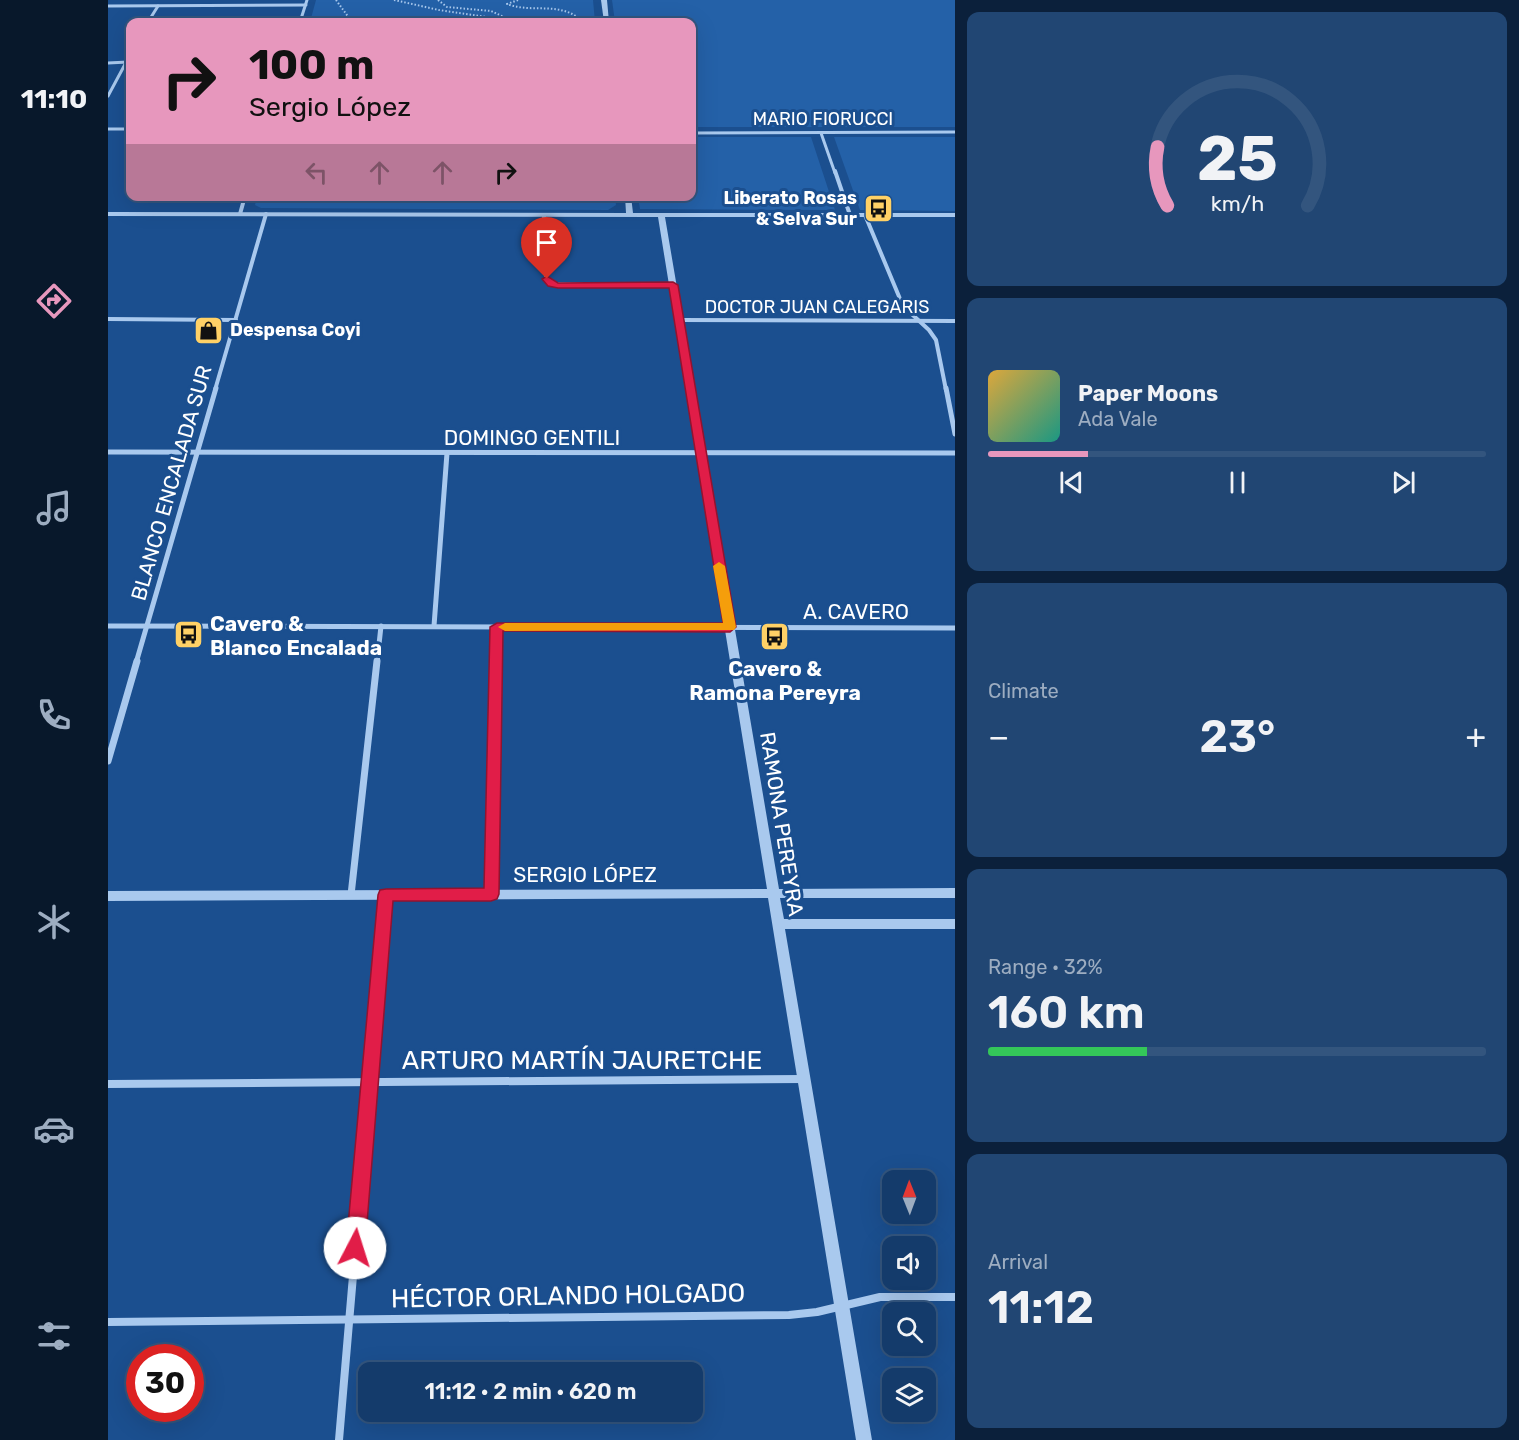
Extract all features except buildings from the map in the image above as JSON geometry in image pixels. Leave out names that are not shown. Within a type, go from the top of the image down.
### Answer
[{"type":"street","points":[[168,6],[171,0]]},
{"type":"street","points":[[301,18],[307,0]]},
{"type":"street","points":[[604,0],[606,18]]},
{"type":"street","points":[[108,6],[306,5]]},
{"type":"street","points":[[150,18],[158,6]]},
{"type":"street","points":[[108,63],[126,62]]},
{"type":"street","points":[[108,96],[126,65]]},
{"type":"street","points":[[108,129],[126,129]]},
{"type":"street","name":"MARIO FIORUCCI","points":[[696,133],[955,132]]},
{"type":"street","points":[[820,133],[850,215]]},
{"type":"street","points":[[240,214],[244,201]]},
{"type":"street","points":[[629,201],[630,215]]},
{"type":"street","points":[[108,214],[955,215]]},
{"type":"street","name":"BLANCO ENCALADA SUR","points":[[108,761],[266,214]]},
{"type":"street","points":[[544,214],[546,277],[551,284],[566,286],[673,285]]},
{"type":"street","name":"RAMONA PEREYRA","points":[[661,215],[864,1440]]},
{"type":"street","points":[[865,215],[901,303],[936,340],[955,434]]},
{"type":"street","points":[[108,319],[236,320]]},
{"type":"street","name":"DOCTOR JUAN CALEGARIS","points":[[679,320],[955,321]]},
{"type":"street","name":"DOMINGO GENTILI","points":[[108,452],[955,453]]},
{"type":"street","points":[[434,626],[447,453]]},
{"type":"street","name":"A. CAVERO","points":[[108,626],[955,628]]},
{"type":"street","points":[[351,895],[381,626]]},
{"type":"street","points":[[491,894],[497,627]]},
{"type":"street","name":"SERGIO LÓPEZ","points":[[108,896],[955,893]]},
{"type":"street","points":[[339,1440],[386,895]]},
{"type":"street","points":[[779,924],[955,924]]},
{"type":"street","name":"ARTURO MARTÍN JAURETCHE","points":[[108,1084],[805,1079]]},
{"type":"street","name":"HÉCTOR ORLANDO HOLGADO","points":[[108,1322],[789,1315],[880,1297],[955,1297]]},
{"type":"path","points":[[336,0],[349,18]]},
{"type":"path","points":[[394,0],[432,9],[494,18]]},
{"type":"path","points":[[438,0],[444,6],[494,11],[506,18]]},
{"type":"path","points":[[518,0],[507,4],[571,11],[580,18]]},
{"type":"shaded area","points":[[316,0],[593,0],[595,18],[311,18]]},
{"type":"shaded area","points":[[612,0],[955,0],[955,127],[696,127],[696,18],[614,18]]},
{"type":"shaded area","points":[[696,137],[811,137],[835,210],[640,209],[639,201],[696,201]]},
{"type":"shaded area","points":[[834,137],[955,137],[955,211],[860,210]]},
{"type":"shaded area","points":[[256,201],[616,201],[616,205],[608,210],[261,208],[255,205]]},
{"type":"slow traffic","points":[[505,627],[730,627],[719,566]]},
{"type":"place","name":"Liberato Rosas & Selva Sur","points":[[878,208]]},
{"type":"place","name":"Despensa Coyi","points":[[209,330]]},
{"type":"place","name":"Cavero & Blanco Encalada","points":[[189,635]]},
{"type":"place","name":"Cavero & Ramona Pereyra","points":[[775,637]]},
{"type":"route","points":[[355,1248],[386,895],[491,894],[497,627],[730,627],[673,285],[558,285],[551,284],[547,279]]}]
